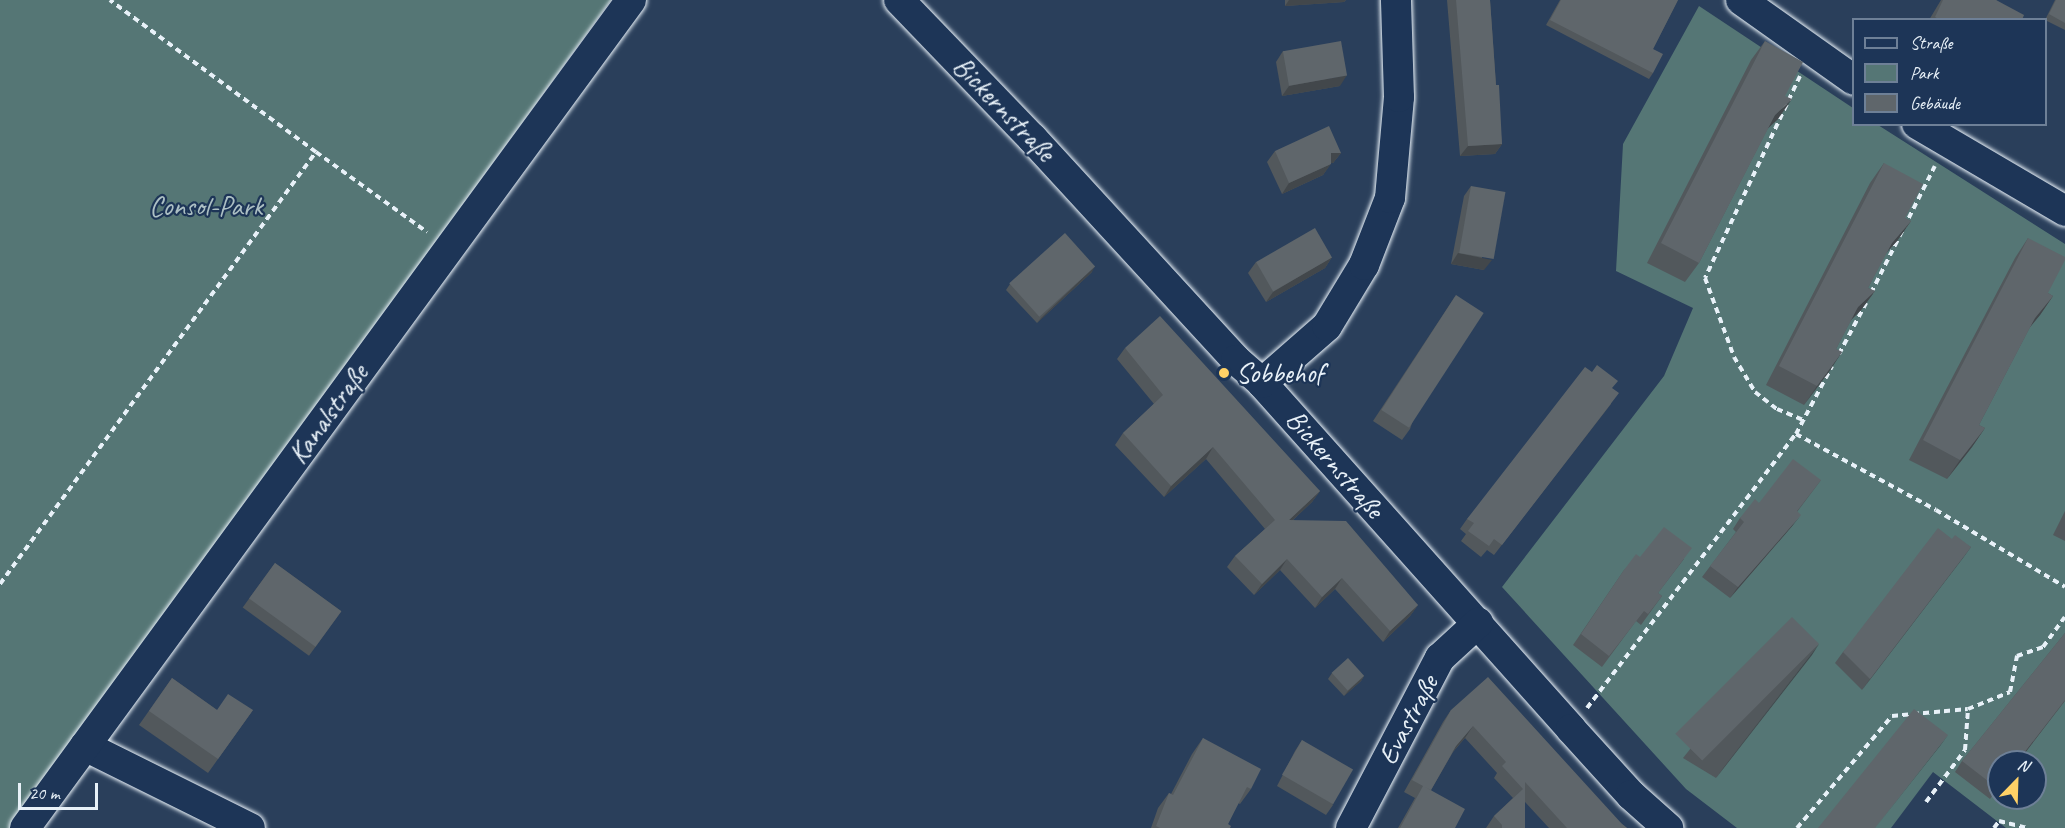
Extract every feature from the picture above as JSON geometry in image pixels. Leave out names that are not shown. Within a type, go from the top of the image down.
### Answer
[{"type":"street","name":"Kanalstraße","points":[[25,828],[631,0]]},
{"type":"street","name":"Bickernstraße","points":[[899,0],[1236,360],[1262,382],[1631,795],[1668,828]]},
{"type":"street","points":[[1262,382],[1327,326],[1364,265],[1390,198],[1399,97],[1396,0]]},
{"type":"street","points":[[1741,0],[1852,79]]},
{"type":"street","points":[[1920,126],[1945,144],[2065,211]]},
{"type":"street","name":"Evastraße","points":[[1351,828],[1440,658],[1478,624]]},
{"type":"street","points":[[85,746],[250,828]]},
{"type":"path","points":[[110,0],[449,249]]},
{"type":"path","points":[[1803,420],[1777,408],[1755,392],[1734,357],[1705,278],[1813,50]]},
{"type":"path","points":[[1571,729],[1796,434],[1915,212],[1945,144]]},
{"type":"path","points":[[0,584],[316,152]]},
{"type":"path","points":[[1796,434],[1936,510],[2065,587]]},
{"type":"path","points":[[1797,828],[1892,716],[1968,709],[2010,692],[2017,656],[2043,647],[2065,617]]},
{"type":"path","points":[[1926,802],[1965,750],[1968,709]]},
{"type":"path","points":[[1994,828],[2000,821],[2028,828]]},
{"type":"green space","name":"Consol-Park","points":[[0,0],[611,0],[11,828],[0,828]]},
{"type":"green space","points":[[1699,6],[1852,107],[1852,126],[1880,126],[2065,244],[2065,828],[2006,828],[1933,772],[1891,828],[1737,828],[1686,789],[1502,587],[1664,376],[1693,308],[1616,271],[1623,144]]},
{"type":"building","points":[[1456,0],[1490,0],[1496,85],[1499,85],[1502,144],[1468,146]]},
{"type":"building","points":[[1561,0],[1678,0],[1653,49],[1663,54],[1653,73],[1550,20]]},
{"type":"building","points":[[1943,0],[1996,0],[2024,15],[2023,18],[1935,17]]},
{"type":"building","points":[[2056,0],[2065,0],[2065,23],[2049,14]]},
{"type":"building","points":[[1341,41],[1347,75],[1289,86],[1283,51]]},
{"type":"building","points":[[1765,41],[1803,62],[1785,96],[1792,99],[1775,115],[1699,263],[1661,243]]},
{"type":"building","points":[[1329,126],[1341,153],[1331,153],[1331,164],[1289,183],[1275,151]]},
{"type":"building","points":[[1884,163],[1923,184],[1905,218],[1911,221],[1892,243],[1868,288],[1875,291],[1858,307],[1836,349],[1842,352],[1817,386],[1779,366]]},
{"type":"building","points":[[1471,186],[1505,192],[1494,259],[1459,253]]},
{"type":"building","points":[[1315,228],[1332,257],[1273,291],[1256,262]]},
{"type":"building","points":[[1065,233],[1095,266],[1039,317],[1009,283]]},
{"type":"building","points":[[2028,238],[2065,257],[2065,260],[2048,293],[2053,296],[2035,318],[1979,425],[1985,428],[1960,460],[1923,440]]},
{"type":"building","points":[[1456,295],[1484,313],[1409,428],[1381,410]]},
{"type":"building","points":[[1160,316],[1320,491],[1289,520],[1346,521],[1418,605],[1390,631],[1342,578],[1322,597],[1287,559],[1262,584],[1235,556],[1275,520],[1213,447],[1171,486],[1123,433],[1163,395],[1125,348]]},
{"type":"building","points":[[1597,365],[1618,381],[1612,388],[1619,393],[1502,545],[1494,539],[1489,546],[1468,531],[1474,523],[1467,519],[1585,367],[1592,372]]},
{"type":"building","points":[[1793,459],[1821,480],[1797,511],[1801,515],[1738,587],[1710,566],[1744,522],[1740,518],[1755,499],[1759,503]]},
{"type":"building","points":[[1664,527],[1692,548],[1658,593],[1662,596],[1648,614],[1644,611],[1609,656],[1581,634],[1636,554],[1640,557]]},
{"type":"building","points":[[1938,528],[1952,539],[1955,535],[1971,547],[1870,679],[1843,652]]},
{"type":"building","points":[[275,563],[341,611],[315,647],[249,599]]},
{"type":"building","points":[[1792,617],[1819,644],[1702,761],[1675,734]]},
{"type":"building","points":[[2065,633],[2065,700],[2026,750],[1987,750],[1987,780],[1962,761]]},
{"type":"building","points":[[1348,658],[1364,676],[1348,691],[1332,673]]},
{"type":"building","points":[[1488,677],[1627,828],[1567,828],[1525,782],[1525,828],[1502,828],[1494,816],[1523,789],[1502,766],[1506,762],[1473,726],[1456,746],[1431,790],[1425,787],[1465,809],[1455,828],[1400,828],[1423,786],[1412,780],[1451,710]]},
{"type":"building","points":[[172,678],[217,710],[228,694],[253,710],[218,759],[149,711]]},
{"type":"building","points":[[1914,709],[1948,735],[1875,828],[1818,828]]},
{"type":"building","points":[[1203,738],[1261,769],[1251,789],[1247,787],[1228,824],[1230,828],[1160,828],[1156,826],[1169,793],[1173,795]]},
{"type":"building","points":[[1302,740],[1353,770],[1333,804],[1282,775]]},
{"type":"place","name":"Sobbehof","points":[[1224,373]]}]
